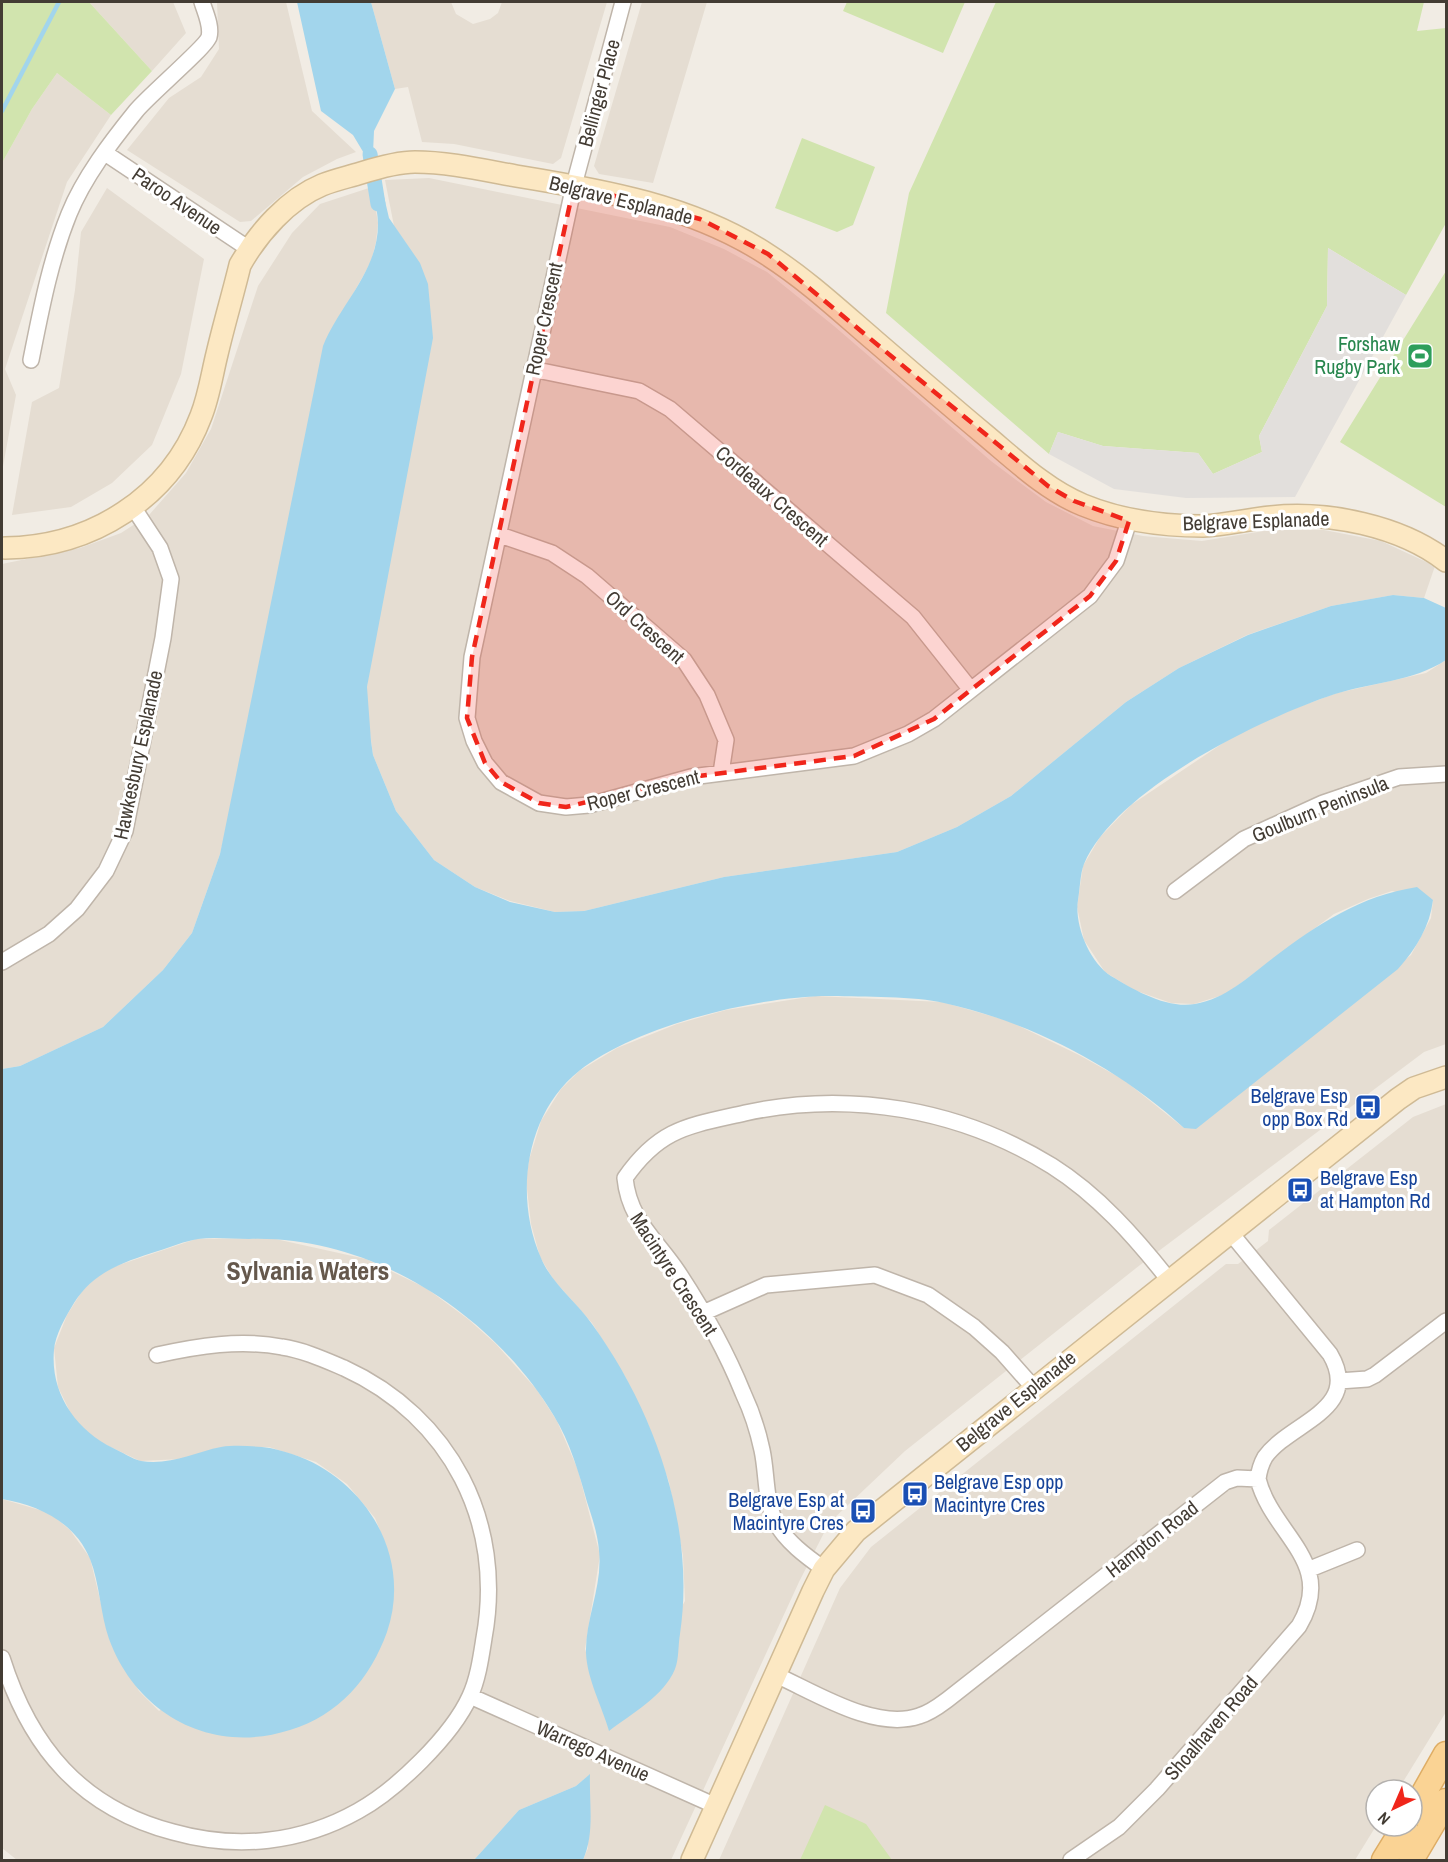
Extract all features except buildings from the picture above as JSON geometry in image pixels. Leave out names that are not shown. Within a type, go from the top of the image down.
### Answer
[{"type":"main road","points":[[1424,1793],[1446,1754]]},
{"type":"main road","points":[[1411,1860],[1446,1801]]},
{"type":"main road","points":[[1384,1860],[1398,1838]]},
{"type":"street","points":[[32,360],[46,285],[69,214],[82,187],[105,153],[154,90],[206,44],[209,27],[202,2]]},
{"type":"street","name":"Bellinger Place","points":[[574,185],[623,2]]},
{"type":"street","name":"Paroo Avenue","points":[[105,153],[249,249]]},
{"type":"street","name":"Belgrave Esplanade","points":[[3,548],[59,542],[117,519],[167,477],[198,424],[240,265],[249,249],[283,210],[319,186],[373,170],[412,162],[467,167],[574,185],[700,219],[768,254],[814,288],[921,381],[1048,486],[1074,501],[1129,521],[1206,526],[1275,516],[1347,519],[1396,535],[1446,561]]},
{"type":"street","name":"Roper Crescent","points":[[574,185],[532,369],[500,535],[472,657],[467,718],[474,741],[485,763],[501,782],[539,803],[566,807],[589,805],[691,777],[854,756],[908,734],[934,719],[1090,596],[1116,561],[1129,521]]},
{"type":"street","name":"Cordeaux Crescent","points":[[532,369],[639,392],[670,409],[913,617],[971,690]]},
{"type":"street","name":"Hawkesbury Esplanade","points":[[2,962],[49,934],[77,909],[106,871],[125,831],[163,638],[171,579],[160,548],[133,507]]},
{"type":"street","name":"Ord Crescent","points":[[500,535],[552,553],[587,576],[684,660],[707,695],[726,740],[721,773]]},
{"type":"street","name":"Goulburn Peninsula","points":[[1175,891],[1244,839],[1323,803],[1399,777],[1446,774]]},
{"type":"street","name":"Belgrave Esplanade","points":[[692,1860],[824,1569],[840,1549],[869,1519],[1398,1099],[1427,1083],[1446,1077]]},
{"type":"street","name":"Macintyre Crescent","points":[[824,1569],[797,1547],[775,1521],[762,1449],[744,1393],[703,1313],[677,1270],[645,1230],[630,1206],[625,1178],[652,1145],[689,1125],[807,1103],[877,1105],[910,1111],[967,1126],[1022,1149],[1053,1167],[1103,1206],[1144,1248],[1169,1280]]},
{"type":"street","points":[[1230,1232],[1330,1353],[1338,1370],[1339,1381],[1335,1396],[1328,1407],[1266,1457],[1258,1479],[1268,1506],[1310,1569],[1358,1550]]},
{"type":"street","points":[[703,1313],[766,1285],[875,1275],[928,1295],[974,1327],[1002,1352],[1033,1388]]},
{"type":"street","points":[[1339,1381],[1367,1379],[1375,1375],[1446,1321]]},
{"type":"street","points":[[2,1658],[14,1696],[30,1727],[70,1777],[101,1803],[136,1822],[204,1840],[235,1842],[290,1837],[328,1827],[349,1816],[374,1802],[414,1770],[470,1696],[490,1606],[489,1567],[480,1521],[469,1491],[451,1461],[430,1431],[409,1407],[370,1380],[326,1360],[282,1347],[202,1345],[157,1355]]},
{"type":"street","name":"Hampton Road","points":[[776,1675],[865,1715],[894,1720],[919,1716],[948,1700],[1225,1482],[1237,1478],[1258,1479]]},
{"type":"street","name":"Shoalhaven Road","points":[[1071,1860],[1119,1827],[1157,1789],[1299,1626],[1308,1610],[1311,1591],[1310,1569]]},
{"type":"street","name":"Warrego Avenue","points":[[470,1696],[716,1806]]},
{"type":"highlighted area","points":[[574,185],[700,219],[768,254],[1048,486],[1074,501],[1129,521],[1116,561],[1090,596],[934,719],[854,756],[691,777],[566,807],[539,803],[501,782],[485,763],[467,718],[472,657]]},
{"type":"shaded area","points":[[89,2],[173,2],[186,33],[152,71]]},
{"type":"shaded area","points":[[217,2],[286,2],[312,111],[356,152],[303,177],[251,221],[240,222],[127,150],[169,98],[201,77],[219,49]]},
{"type":"shaded area","points":[[371,2],[451,2],[456,14],[473,24],[490,19],[498,13],[502,2],[607,2],[561,158],[553,164],[454,144],[422,142],[408,87],[395,89]]},
{"type":"shaded area","points":[[642,2],[707,2],[653,183],[599,174],[594,166]]},
{"type":"shaded area","points":[[57,73],[111,115],[67,182],[5,369],[16,395],[2,472],[2,163],[32,109]]},
{"type":"shaded area","points":[[429,178],[670,227],[724,249],[767,272],[834,326],[991,461],[1046,502],[1093,526],[1143,536],[1202,541],[1270,530],[1324,530],[1381,541],[1435,566],[1424,598],[1393,595],[1331,606],[1247,635],[1179,668],[1126,702],[1011,796],[957,827],[897,852],[724,877],[584,911],[555,912],[510,901],[475,887],[434,860],[396,811],[373,755],[367,710],[367,687],[420,264],[394,226],[385,180]]},
{"type":"shaded area","points":[[372,187],[378,223],[376,242],[371,262],[353,294],[220,854],[192,933],[163,970],[103,1027],[20,1066],[2,1069],[2,564],[80,548],[121,533],[149,515],[186,473],[211,429],[258,286],[292,233],[320,204]]},
{"type":"shaded area","points":[[107,188],[204,259],[181,374],[152,445],[112,483],[71,507],[12,515],[32,402],[59,388],[75,290],[81,232]]},
{"type":"shaded area","points":[[1328,248],[1406,295],[1295,497],[1186,498],[1114,489],[1049,454],[1058,432],[1103,446],[1198,453],[1213,474],[1262,452],[1259,436],[1327,306]]},
{"type":"shaded area","points":[[1446,660],[1446,1044],[1424,1052],[1140,1265],[905,1451],[829,1523],[799,1582],[671,1860],[583,1860],[588,1848],[589,1775],[576,1786],[519,1810],[474,1860],[17,1860],[2,1848],[2,1499],[50,1513],[70,1530],[90,1558],[110,1641],[139,1691],[159,1711],[387,1548],[375,1518],[347,1484],[316,1462],[269,1447],[223,1447],[182,1459],[140,1461],[96,1440],[73,1418],[58,1387],[54,1348],[67,1315],[84,1288],[107,1269],[196,1239],[271,1238],[366,1259],[426,1288],[468,1319],[496,1344],[537,1390],[557,1421],[578,1470],[600,1555],[585,1649],[609,1730],[685,1601],[683,1556],[669,1482],[648,1424],[626,1378],[592,1323],[553,1279],[540,1257],[531,1224],[526,1180],[529,1160],[541,1121],[561,1089],[579,1071],[617,1048],[677,1024],[726,1010],[815,996],[942,1002],[1009,1021],[1079,1055],[1124,1080],[1184,1128],[1411,955],[1431,918],[1433,900],[1392,891],[1368,899],[1334,914],[1226,994],[1194,1004],[1171,1003],[1134,990],[1105,972],[1084,940],[1077,907],[1083,866],[1100,837],[1131,805],[1232,737],[1285,712],[1337,693],[1426,673]]},
{"type":"shaded area","points":[[1446,1104],[1446,1712],[1405,1778],[1364,1778],[1364,1838],[1369,1838],[1355,1860],[719,1860],[840,1588],[871,1547],[1226,1264],[1238,1264],[1268,1241],[1269,1230],[1413,1117]]},
{"type":"green space","points":[[2,2],[89,2],[152,71],[111,115],[57,73],[32,109],[2,163]]},
{"type":"green space","points":[[847,2],[965,2],[943,53],[843,11]]},
{"type":"green space","points":[[996,2],[1424,2],[1417,31],[1446,28],[1446,223],[1406,295],[1328,248],[1327,306],[1259,436],[1262,452],[1213,474],[1198,453],[1103,446],[1058,432],[1049,454],[886,313],[909,193]]},
{"type":"green space","points":[[802,138],[875,167],[853,225],[837,232],[775,208]]},
{"type":"green space","name":"Forshaw Rugby Park","points":[[1446,271],[1446,507],[1340,442]]},
{"type":"green space","points":[[825,1805],[866,1824],[892,1860],[800,1860]]},
{"type":"water","points":[[297,2],[371,2],[395,89],[374,131],[373,153],[365,155],[353,135],[321,111]]},
{"type":"water","points":[[381,184],[389,218],[420,263],[428,284],[433,338],[367,687],[373,755],[396,811],[434,860],[475,887],[510,902],[555,912],[584,911],[724,877],[897,852],[957,827],[1011,796],[1126,702],[1179,668],[1248,635],[1331,606],[1393,595],[1424,598],[1446,608],[1446,660],[1420,673],[1349,690],[1304,705],[1231,739],[1193,760],[1126,809],[1101,836],[1084,864],[1077,910],[1078,920],[1085,942],[1096,962],[1111,976],[1140,992],[1173,1004],[1195,1004],[1227,992],[1306,934],[1358,904],[1396,891],[1417,887],[1433,900],[1429,919],[1421,937],[1398,969],[1196,1129],[1184,1128],[1159,1106],[1102,1067],[1041,1035],[977,1011],[944,1003],[904,998],[803,997],[736,1007],[700,1016],[632,1040],[603,1055],[579,1071],[561,1089],[546,1110],[536,1133],[530,1158],[527,1183],[528,1209],[533,1234],[546,1267],[592,1324],[615,1358],[635,1394],[666,1471],[676,1512],[682,1553],[683,1594],[675,1669],[670,1679],[655,1696],[609,1731],[592,1683],[586,1653],[588,1628],[599,1576],[598,1545],[581,1480],[565,1436],[528,1379],[497,1344],[462,1314],[424,1287],[383,1266],[339,1250],[295,1241],[217,1238],[188,1241],[145,1255],[100,1275],[74,1303],[59,1332],[54,1350],[56,1381],[68,1408],[88,1431],[131,1457],[141,1461],[162,1462],[221,1447],[270,1448],[318,1465],[341,1481],[361,1501],[377,1524],[388,1549],[393,1576],[393,1604],[387,1632],[372,1665],[350,1693],[323,1715],[290,1730],[261,1736],[233,1737],[206,1732],[181,1722],[158,1708],[138,1689],[122,1666],[109,1639],[90,1559],[75,1535],[54,1517],[42,1511],[2,1499],[2,1069],[20,1066],[103,1027],[163,970],[192,933],[220,854],[323,346],[372,257],[378,224],[372,187]]},
{"type":"water","points":[[590,1774],[590,1829],[583,1860],[474,1860],[519,1810],[576,1786]]},
{"type":"waterway","points":[[2,111],[59,2]]},
{"type":"waterway","points":[[370,154],[378,204]]},
{"type":"place","name":"Forshaw Rugby Park","points":[[1420,356]]},
{"type":"place","name":"Belgrave Esp opp Box Rd","points":[[1368,1107]]},
{"type":"place","name":"Belgrave Esp at Hampton Rd","points":[[1300,1190]]},
{"type":"place","name":"Belgrave Esp opp Macintyre Cres","points":[[915,1494]]},
{"type":"place","name":"Belgrave Esp at Macintyre Cres","points":[[863,1511]]},
{"type":"district","name":"Sylvania Waters","points":[[308,1271]]}]
